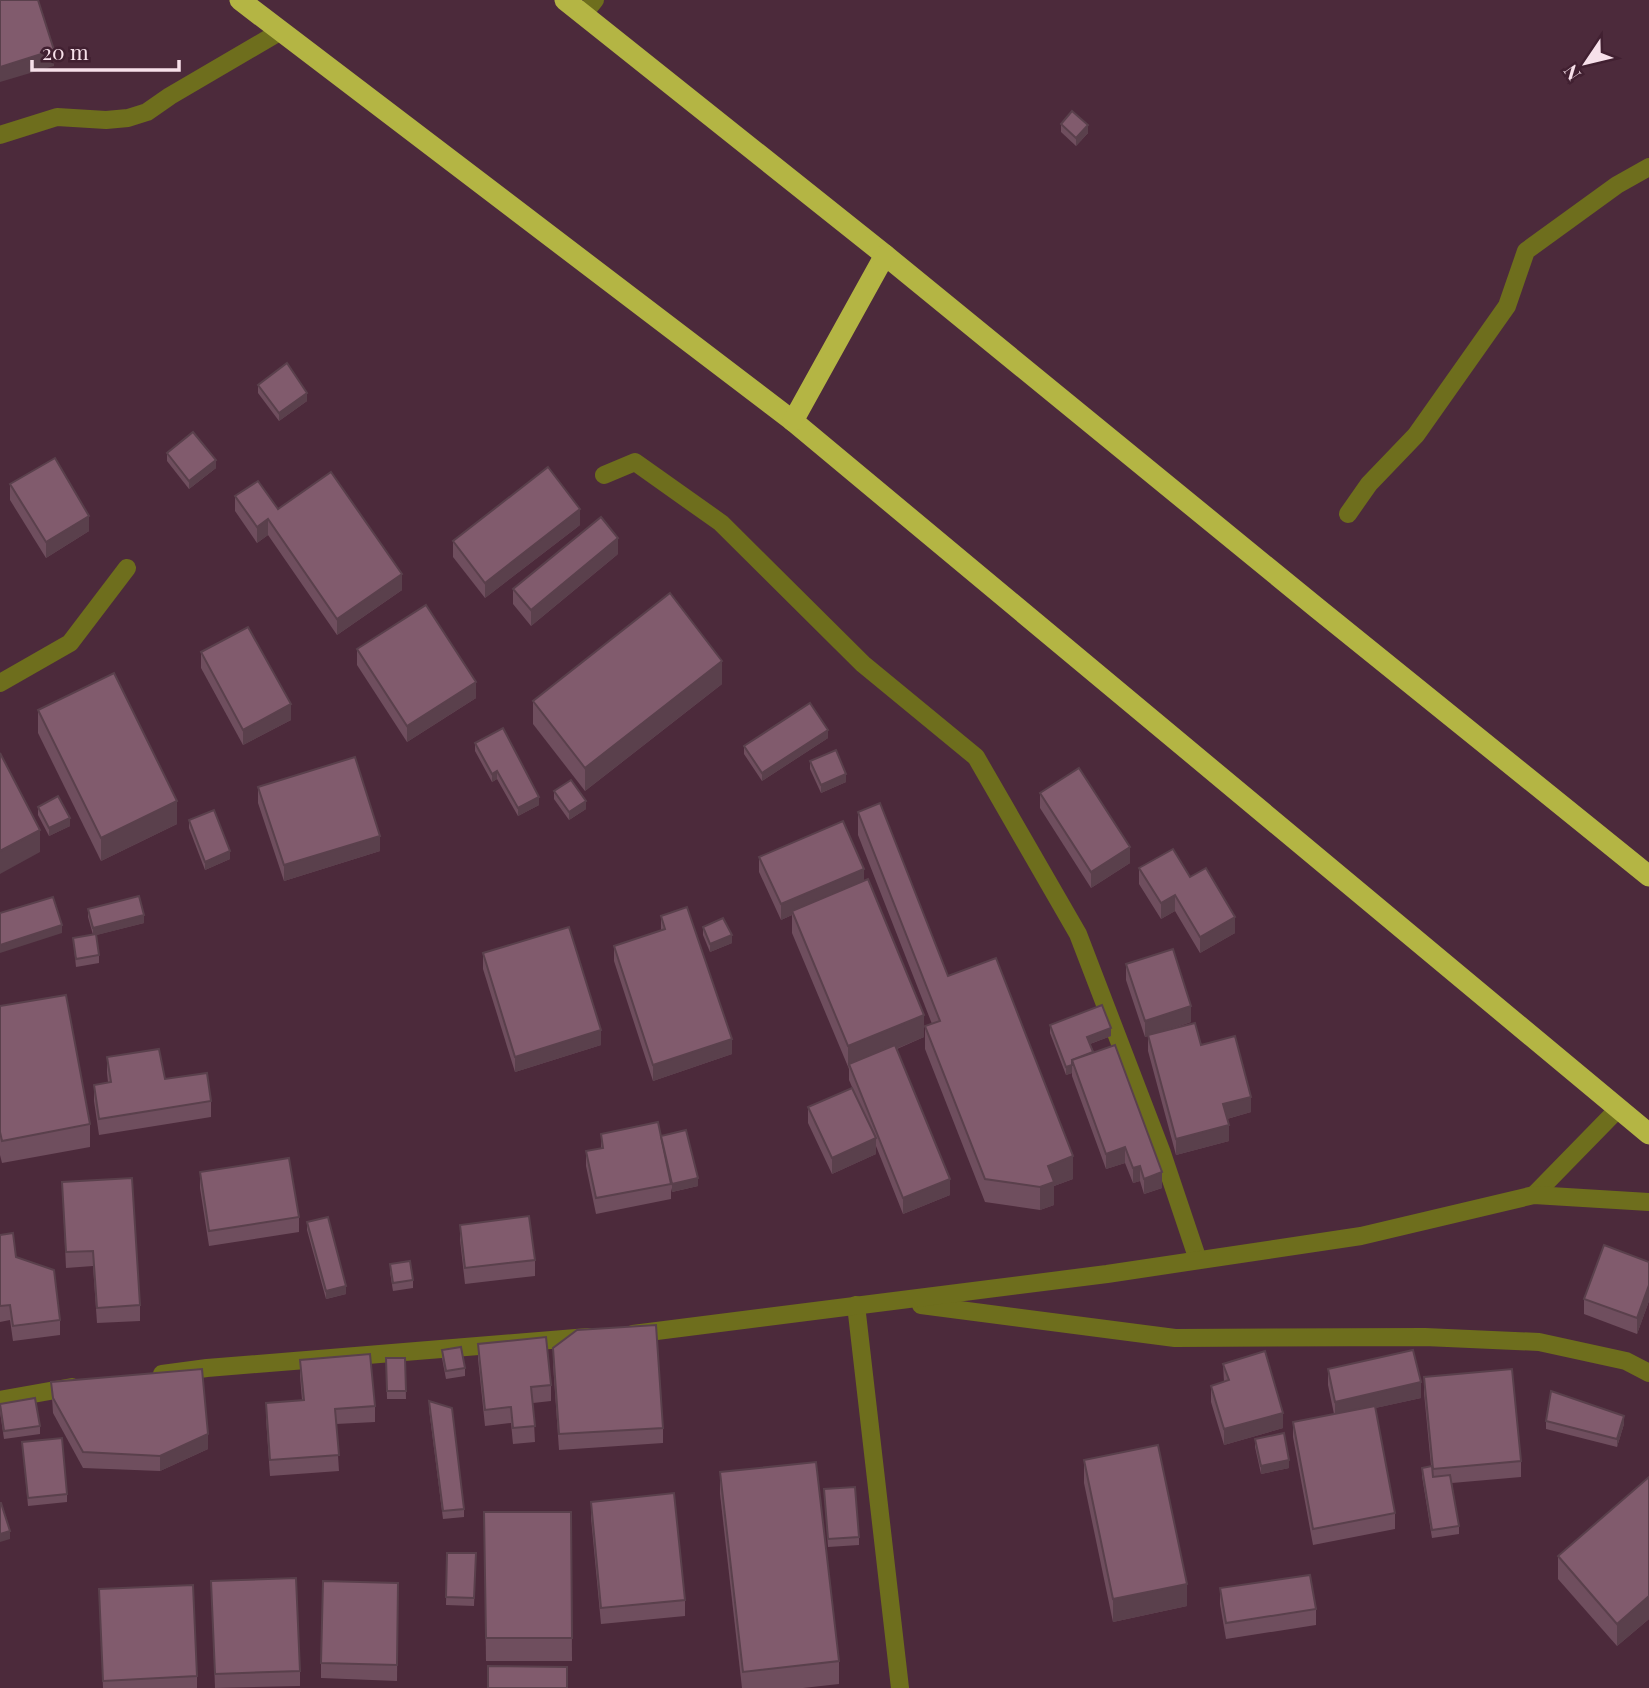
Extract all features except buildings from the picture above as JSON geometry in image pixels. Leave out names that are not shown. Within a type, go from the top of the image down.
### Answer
[{"type":"highway","points":[[240,0],[793,421],[1649,1134]]},
{"type":"highway","points":[[565,0],[589,7],[885,255],[1649,876]]},
{"type":"highway","points":[[793,421],[885,255]]},
{"type":"street","points":[[0,135],[57,117],[106,120],[128,118],[147,112],[281,31]]},
{"type":"street","points":[[1348,514],[1369,484],[1416,435],[1507,306],[1526,251],[1617,185],[1649,167]]},
{"type":"street","points":[[604,475],[635,462],[721,523],[863,664],[976,757],[1078,934],[1162,1153],[1198,1260]]},
{"type":"street","points":[[0,683],[70,643],[127,568]]},
{"type":"street","points":[[1534,1195],[1619,1108]]},
{"type":"street","points":[[140,1377],[220,1367],[652,1332],[1107,1274],[1361,1236],[1534,1195],[1649,1202]]},
{"type":"street","points":[[895,1301],[1175,1338],[1425,1337],[1539,1342],[1626,1361],[1649,1373]]},
{"type":"street","points":[[856,1305],[900,1688]]},
{"type":"street","points":[[0,1400],[86,1385]]}]
